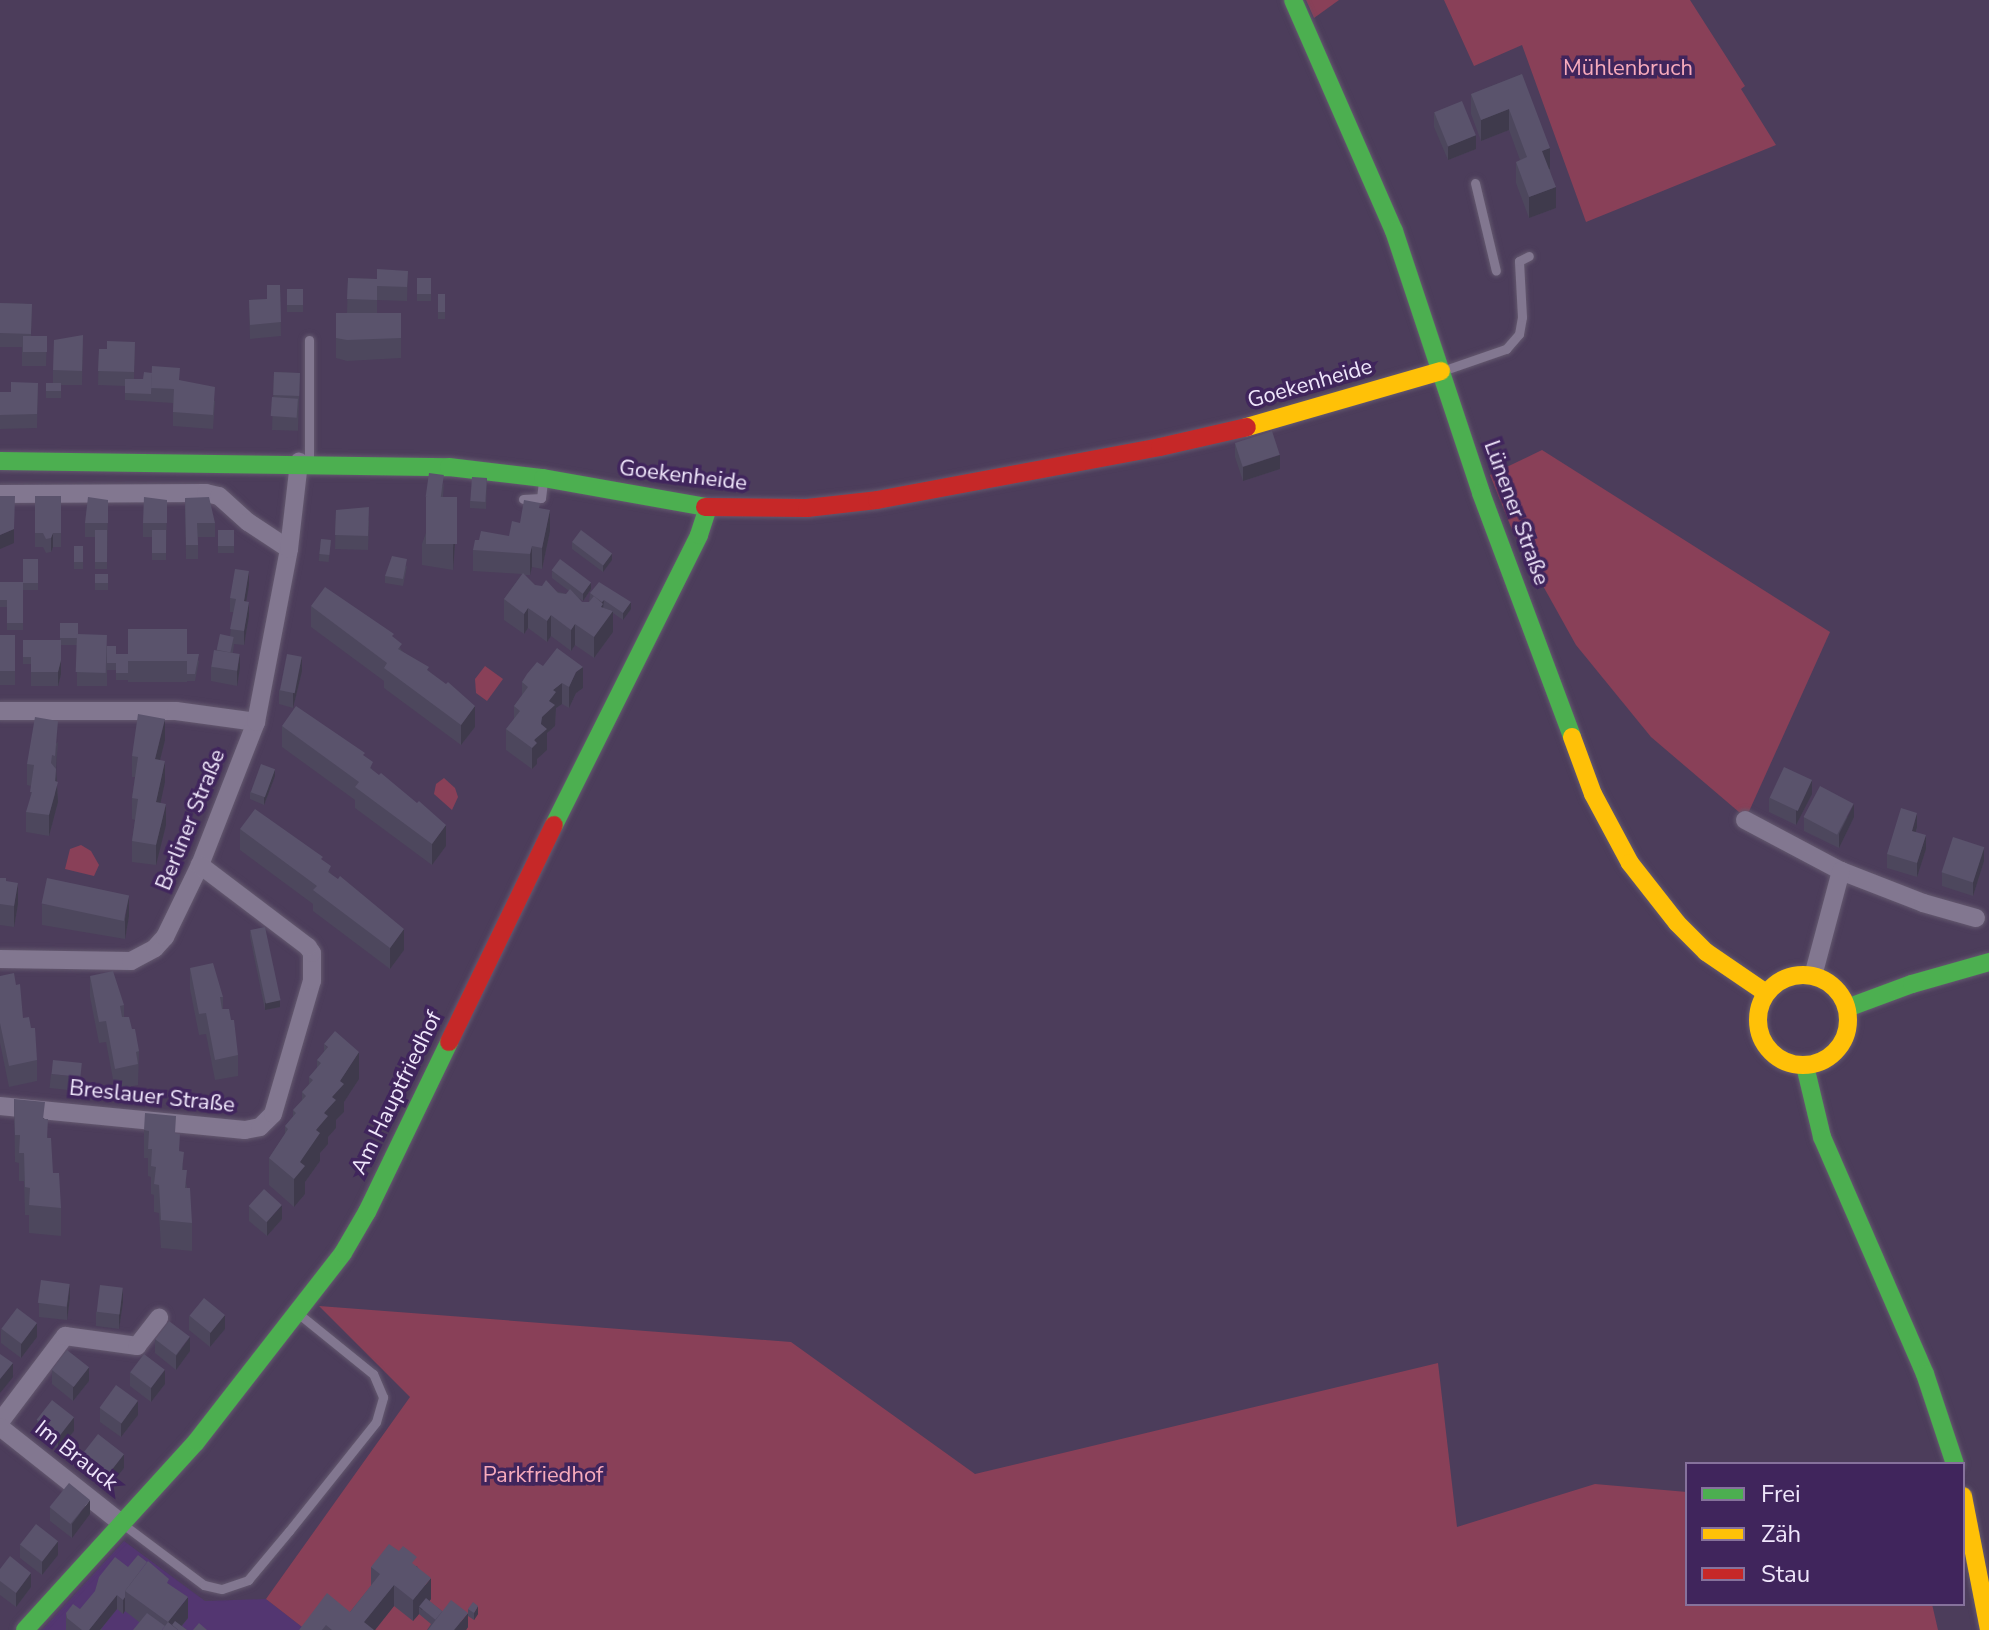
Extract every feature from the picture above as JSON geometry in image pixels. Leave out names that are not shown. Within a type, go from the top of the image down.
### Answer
[{"type":"main road","name":"Lünener Straße","points":[[1293,0],[1394,231],[1481,493],[1593,794],[1630,863],[1677,923],[1706,952],[1766,993]]},
{"type":"main road","name":"Goekenheide","points":[[0,461],[304,462],[464,468],[543,478],[708,508],[777,509],[877,500],[1221,433],[1441,371]]},
{"type":"main road","name":"Am Hauptfriedhof","points":[[25,1630],[196,1442],[299,1314],[343,1253],[367,1212],[607,714],[699,535],[708,508]]},
{"type":"main road","points":[[1847,1008],[1912,984],[1989,962]]},
{"type":"main road","points":[[1792,976],[1813,976],[1838,991],[1847,1008],[1848,1028],[1840,1047],[1825,1060],[1805,1066],[1779,1059],[1761,1039],[1757,1020],[1766,993],[1792,976]]},
{"type":"main road","points":[[1805,1066],[1822,1137],[1925,1374],[1954,1462]]},
{"type":"main road","points":[[1965,1505],[1980,1569],[1989,1630]]},
{"type":"street","name":"Berliner Straße","points":[[0,959],[115,962],[144,956],[165,937],[200,865],[256,722],[304,462]]},
{"type":"street","points":[[0,494],[206,493],[219,496],[248,522],[289,549]]},
{"type":"street","points":[[0,711],[176,711],[256,722]]},
{"type":"street","points":[[1745,820],[1841,871],[1923,903],[1976,918]]},
{"type":"street","name":"Breslauer Straße","points":[[0,1106],[245,1130],[260,1127],[273,1114],[312,981],[312,953],[200,865]]},
{"type":"street","points":[[1813,976],[1841,871]]},
{"type":"street","name":"Im Brauck","points":[[121,1523],[0,1424],[65,1336],[137,1346],[159,1318]]},
{"type":"lane","points":[[1475,183],[1496,271]]},
{"type":"lane","points":[[1441,371],[1506,349],[1519,334],[1522,317],[1519,261],[1529,256]]},
{"type":"lane","points":[[304,462],[309,340]]},
{"type":"lane","points":[[523,499],[541,498],[543,478]]},
{"type":"lane","points":[[121,1523],[204,1585],[222,1589],[248,1580],[376,1422],[383,1405],[377,1379],[299,1314]]},
{"type":"shaded area","points":[[124,1541],[205,1601],[266,1599],[306,1630],[42,1630]]},
{"type":"green space","points":[[1306,0],[1339,0],[1314,18]]},
{"type":"green space","name":"Mühlenbruch","points":[[1444,0],[1690,0],[1745,86],[1741,89],[1776,145],[1586,222],[1522,45],[1474,66]]},
{"type":"green space","points":[[1542,450],[1830,632],[1746,818],[1651,737],[1576,645],[1513,532],[1490,475]]},
{"type":"green space","points":[[485,666],[503,679],[487,701],[476,693],[475,679]]},
{"type":"green space","points":[[444,778],[455,788],[458,797],[452,810],[434,794],[436,784]]},
{"type":"green space","points":[[81,845],[91,851],[99,865],[94,876],[65,869],[70,849]]},
{"type":"green space","name":"Parkfriedhof","points":[[319,1306],[791,1342],[975,1474],[1438,1363],[1457,1527],[1595,1484],[1685,1492],[1685,1606],[1932,1606],[1938,1630],[306,1630],[266,1599],[410,1397]]},
{"type":"building","points":[[1522,74],[1550,148],[1542,151],[1556,187],[1529,197],[1516,162],[1527,157],[1509,109],[1481,120],[1471,94]]},
{"type":"building","points":[[1462,101],[1476,135],[1448,147],[1434,112]]},
{"type":"building","points":[[377,269],[408,271],[407,287],[377,286],[377,300],[347,299],[348,278],[377,279]]},
{"type":"building","points":[[417,278],[431,278],[431,294],[417,294]]},
{"type":"building","points":[[267,285],[280,285],[281,322],[250,325],[249,300],[267,299]]},
{"type":"building","points":[[287,289],[303,289],[303,305],[287,305]]},
{"type":"building","points":[[438,294],[445,294],[445,312],[438,312]]},
{"type":"building","points":[[0,303],[32,304],[31,334],[0,333]]},
{"type":"building","points":[[336,313],[401,313],[401,338],[336,338]]},
{"type":"building","points":[[83,335],[82,371],[53,370],[54,340]]},
{"type":"building","points":[[23,336],[47,336],[47,352],[23,352]]},
{"type":"building","points":[[107,341],[135,342],[134,372],[98,371],[99,349],[107,349]]},
{"type":"building","points":[[152,366],[180,368],[179,380],[215,387],[213,415],[173,412],[174,389],[151,388]]},
{"type":"building","points":[[144,372],[152,373],[151,394],[125,393],[125,379],[143,379]]},
{"type":"building","points":[[274,372],[300,373],[299,396],[273,395]]},
{"type":"building","points":[[11,382],[38,383],[37,414],[0,415],[0,392],[11,392]]},
{"type":"building","points":[[46,383],[61,383],[61,391],[46,391]]},
{"type":"building","points":[[272,397],[298,399],[297,418],[271,416]]},
{"type":"building","points":[[1272,431],[1280,455],[1243,467],[1235,443]]},
{"type":"building","points":[[429,473],[444,475],[441,499],[426,497]]},
{"type":"building","points":[[472,477],[487,478],[485,502],[470,501]]},
{"type":"building","points":[[0,496],[15,496],[14,529],[0,535]]},
{"type":"building","points":[[35,496],[61,496],[61,533],[53,533],[51,538],[46,539],[43,533],[35,533]]},
{"type":"building","points":[[88,497],[108,500],[108,523],[85,523]]},
{"type":"building","points":[[144,497],[167,500],[167,523],[143,523]]},
{"type":"building","points":[[209,497],[215,523],[197,523],[198,545],[186,545],[185,498]]},
{"type":"building","points":[[426,497],[457,497],[457,544],[426,544]]},
{"type":"building","points":[[524,500],[540,503],[539,508],[550,510],[542,548],[532,546],[530,554],[473,550],[481,531],[509,536],[512,521],[520,523]]},
{"type":"building","points":[[369,507],[368,536],[335,535],[336,510]]},
{"type":"building","points":[[95,530],[107,530],[107,562],[95,562]]},
{"type":"building","points":[[152,530],[166,530],[166,553],[152,553]]},
{"type":"building","points":[[218,530],[234,530],[234,546],[218,546]]},
{"type":"building","points":[[581,530],[612,553],[603,565],[572,542]]},
{"type":"building","points":[[321,539],[331,540],[329,555],[319,554]]},
{"type":"building","points":[[74,546],[83,546],[83,562],[74,562]]},
{"type":"building","points":[[392,556],[407,559],[403,579],[385,576]]},
{"type":"building","points":[[23,559],[38,559],[38,583],[23,583]]},
{"type":"building","points":[[560,559],[591,582],[583,594],[552,570]]},
{"type":"building","points":[[235,569],[249,571],[244,601],[249,602],[244,631],[230,629],[236,599],[230,598]]},
{"type":"building","points":[[523,573],[535,585],[542,586],[546,580],[558,593],[566,594],[570,589],[582,602],[589,602],[594,596],[603,604],[601,607],[613,611],[594,637],[575,624],[571,630],[551,615],[547,621],[528,608],[524,614],[504,599]]},
{"type":"building","points":[[95,574],[108,574],[108,583],[95,583]]},
{"type":"building","points":[[0,582],[23,582],[23,623],[7,623],[7,600],[0,600]]},
{"type":"building","points":[[599,582],[631,602],[623,613],[590,593]]},
{"type":"building","points":[[325,587],[394,634],[392,636],[402,644],[398,649],[429,667],[427,670],[446,684],[448,682],[475,706],[461,725],[384,668],[387,663],[311,606]]},
{"type":"building","points":[[60,623],[78,623],[78,638],[60,638]]},
{"type":"building","points":[[128,629],[187,629],[187,661],[128,661]]},
{"type":"building","points":[[77,634],[107,635],[106,673],[76,672]]},
{"type":"building","points":[[220,634],[234,637],[230,653],[217,650]]},
{"type":"building","points":[[0,635],[15,635],[15,671],[0,671]]},
{"type":"building","points":[[23,640],[31,640],[31,657],[23,657]]},
{"type":"building","points":[[31,640],[61,640],[58,672],[31,672]]},
{"type":"building","points":[[107,646],[116,646],[116,654],[128,654],[128,673],[116,673],[116,663],[107,663]]},
{"type":"building","points":[[557,648],[583,667],[576,672],[569,687],[562,683],[553,690],[556,692],[549,701],[555,705],[542,717],[541,724],[547,729],[534,740],[537,743],[532,748],[506,729],[520,711],[514,706],[528,687],[522,682],[527,674],[537,662],[543,666]]},
{"type":"building","points":[[214,650],[240,654],[237,671],[211,667]]},
{"type":"building","points":[[187,654],[199,654],[195,674],[187,674]]},
{"type":"building","points":[[287,654],[302,657],[295,693],[280,690]]},
{"type":"building","points":[[296,706],[365,753],[363,755],[373,762],[370,768],[379,775],[381,773],[417,803],[419,801],[446,825],[432,844],[355,787],[359,782],[282,726]]},
{"type":"building","points":[[138,714],[165,719],[155,759],[165,761],[156,802],[166,804],[156,845],[132,841],[138,799],[132,798],[138,757],[132,756]]},
{"type":"building","points":[[35,717],[58,721],[55,756],[52,755],[51,763],[56,769],[55,781],[58,782],[49,815],[26,812],[32,792],[34,765],[27,764]]},
{"type":"building","points":[[261,764],[275,769],[265,797],[251,792]]},
{"type":"building","points":[[1784,767],[1812,780],[1798,811],[1770,798]]},
{"type":"building","points":[[1820,786],[1854,804],[1837,835],[1804,817]]},
{"type":"building","points":[[1901,808],[1917,813],[1912,831],[1926,835],[1917,863],[1887,854]]},
{"type":"building","points":[[255,809],[323,857],[321,859],[331,866],[328,872],[338,879],[340,876],[404,929],[390,948],[313,890],[317,886],[240,829]]},
{"type":"building","points":[[1953,837],[1984,847],[1973,882],[1942,872]]},
{"type":"building","points":[[0,878],[18,883],[14,906],[0,904]]},
{"type":"building","points":[[47,878],[129,895],[124,921],[42,903]]},
{"type":"building","points":[[265,927],[281,1000],[266,1003],[250,930]]},
{"type":"building","points":[[213,963],[223,997],[220,997],[222,1009],[229,1009],[231,1020],[234,1020],[238,1055],[215,1060],[206,1013],[199,1014],[190,968]]},
{"type":"building","points":[[113,971],[124,1005],[120,1006],[122,1017],[129,1017],[132,1029],[135,1029],[139,1051],[136,1052],[138,1064],[115,1069],[106,1021],[99,1022],[90,976]]},
{"type":"building","points":[[14,973],[16,985],[20,984],[23,1018],[29,1017],[31,1028],[35,1028],[37,1060],[9,1066],[0,1023],[0,976]]},
{"type":"building","points":[[335,1031],[359,1052],[340,1081],[344,1084],[332,1097],[336,1100],[324,1113],[328,1116],[316,1130],[320,1133],[300,1162],[305,1166],[294,1179],[269,1158],[288,1129],[285,1126],[296,1113],[293,1110],[306,1096],[302,1092],[313,1080],[309,1077],[321,1063],[317,1060],[328,1047],[324,1044]]},
{"type":"building","points":[[53,1060],[82,1063],[80,1077],[52,1074]]},
{"type":"building","points":[[14,1099],[45,1102],[43,1119],[48,1119],[47,1138],[51,1138],[53,1173],[59,1173],[61,1208],[29,1205],[30,1188],[25,1187],[24,1153],[19,1153],[20,1135],[15,1135]]},
{"type":"building","points":[[145,1113],[176,1116],[175,1133],[180,1134],[179,1151],[184,1152],[182,1170],[187,1170],[185,1188],[190,1188],[192,1223],[161,1220],[159,1185],[154,1184],[156,1167],[151,1166],[149,1131],[144,1130]]},
{"type":"building","points":[[264,1189],[282,1205],[266,1222],[249,1206]]},
{"type":"building","points":[[41,1280],[70,1284],[67,1307],[38,1303]]},
{"type":"building","points":[[100,1285],[123,1288],[120,1315],[97,1312]]},
{"type":"building","points":[[204,1298],[225,1315],[211,1333],[190,1316]]},
{"type":"building","points":[[17,1308],[37,1323],[21,1344],[1,1329]]},
{"type":"building","points":[[169,1321],[190,1337],[176,1355],[155,1339]]},
{"type":"building","points":[[67,1350],[89,1367],[74,1387],[52,1370]]},
{"type":"building","points":[[0,1354],[13,1363],[0,1379]]},
{"type":"building","points":[[144,1354],[165,1370],[151,1388],[130,1372]]},
{"type":"building","points":[[116,1385],[138,1401],[121,1424],[100,1408]]},
{"type":"building","points":[[52,1400],[74,1417],[59,1437],[37,1420]]},
{"type":"building","points":[[98,1434],[124,1454],[108,1475],[82,1454]]},
{"type":"building","points":[[69,1483],[90,1500],[70,1524],[49,1507]]},
{"type":"building","points":[[36,1524],[58,1541],[42,1562],[20,1544]]},
{"type":"building","points":[[389,1544],[399,1551],[403,1546],[417,1557],[412,1563],[431,1578],[413,1600],[394,1585],[364,1622],[374,1630],[332,1630],[326,1625],[322,1630],[299,1630],[327,1593],[350,1612],[380,1574],[371,1567]]},
{"type":"building","points":[[138,1555],[147,1562],[125,1591],[123,1600],[117,1595],[89,1630],[82,1630],[67,1618],[66,1613],[73,1604],[80,1609],[95,1591],[99,1577],[115,1557],[128,1567]]},
{"type":"building","points":[[10,1556],[31,1573],[16,1593],[0,1581],[0,1569]]},
{"type":"building","points":[[148,1561],[169,1579],[167,1583],[188,1597],[168,1622],[125,1591]]},
{"type":"building","points":[[426,1598],[442,1611],[435,1620],[419,1607]]},
{"type":"building","points":[[451,1600],[468,1613],[454,1630],[428,1630]]},
{"type":"building","points":[[473,1602],[478,1606],[474,1613],[468,1609]]},
{"type":"building","points":[[147,1613],[165,1626],[162,1630],[133,1630]]},
{"type":"building","points":[[175,1621],[187,1630],[178,1630],[172,1625]]},
{"type":"building","points":[[168,1622],[178,1630],[162,1630]]},
{"type":"building","points":[[199,1623],[207,1630],[193,1630]]},
{"type":"traffic: fast","points":[[1293,0],[1394,231],[1481,493],[1572,737]]},
{"type":"traffic: fast","points":[[0,461],[449,467],[543,478],[705,507]]},
{"type":"traffic: fast","points":[[554,825],[699,535],[708,508]]},
{"type":"traffic: fast","points":[[1847,1008],[1912,984],[1989,962]]},
{"type":"traffic: fast","points":[[25,1630],[196,1442],[343,1253],[367,1212],[449,1042]]},
{"type":"traffic: fast","points":[[1805,1066],[1822,1137],[1925,1374],[1954,1462]]},
{"type":"traffic: slow","points":[[1247,427],[1441,371]]},
{"type":"traffic: slow","points":[[1572,737],[1593,794],[1630,863],[1677,923],[1706,952],[1766,993]]},
{"type":"traffic: slow","points":[[1794,975],[1812,975],[1828,982],[1841,995],[1848,1011],[1848,1020],[1848,1029],[1841,1045],[1828,1058],[1812,1065],[1794,1065],[1778,1058],[1765,1045],[1758,1029],[1758,1011],[1765,995],[1778,982],[1794,975]]},
{"type":"traffic: slow","points":[[1965,1506],[1989,1630]]},
{"type":"traffic: jam","points":[[705,507],[807,508],[877,500],[1160,447],[1247,427]]},
{"type":"traffic: jam","points":[[449,1042],[554,825]]}]
